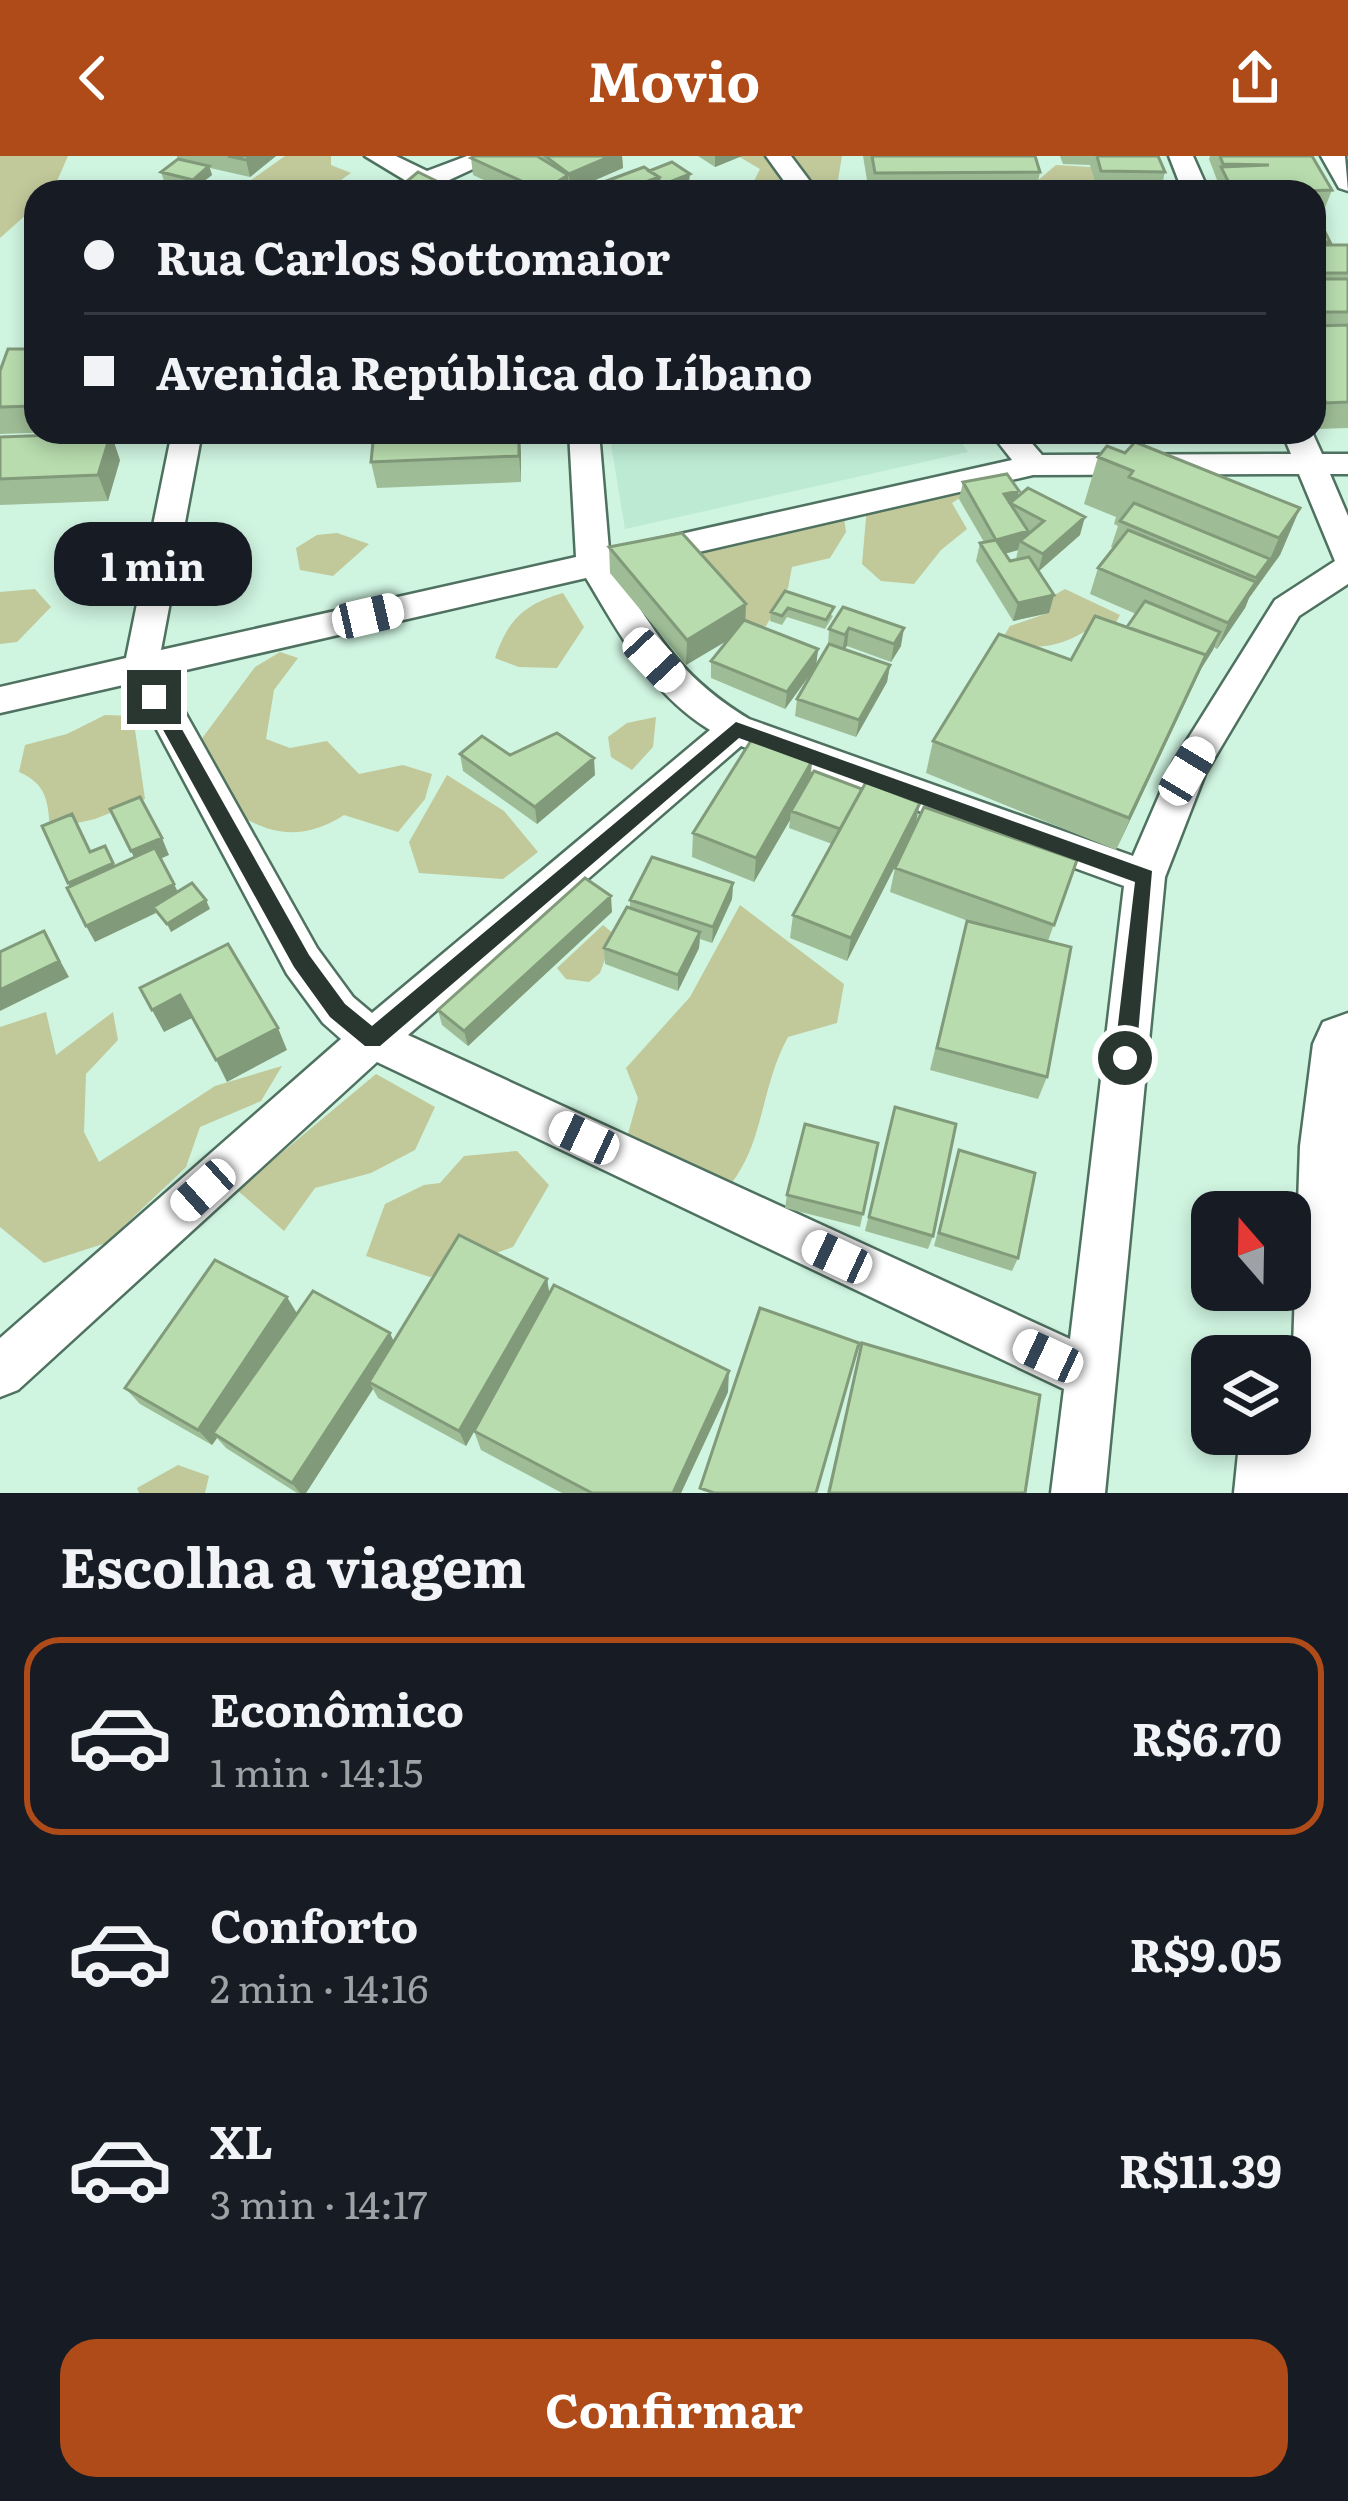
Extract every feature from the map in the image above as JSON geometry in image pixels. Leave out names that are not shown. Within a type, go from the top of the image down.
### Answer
[{"type":"highway","points":[[1326,1493],[1330,1288],[1348,1044]]},
{"type":"highway","points":[[1306,1335],[1330,1288]]},
{"type":"highway","points":[[1277,1493],[1280,1455]]},
{"type":"street","points":[[377,156],[415,180]]},
{"type":"street","points":[[443,180],[489,156]]},
{"type":"street","points":[[778,156],[797,180]]},
{"type":"street","points":[[1333,156],[1348,183]]},
{"type":"street","points":[[185,444],[144,640],[143,669],[302,961],[338,1010],[372,1039],[1091,1376]]},
{"type":"street","points":[[585,444],[593,562],[654,660],[694,703],[736,729],[1145,877]]},
{"type":"street","points":[[1015,444],[1033,465]]},
{"type":"street","points":[[1302,444],[1348,555]]},
{"type":"street","points":[[0,700],[1033,465],[1348,464]]},
{"type":"street","points":[[1078,1493],[1145,877],[1187,771],[1287,608],[1348,568]]},
{"type":"street","points":[[0,1372],[372,1039],[736,729]]},
{"type":"shaded area","points":[[0,156],[68,156],[57,180],[24,180],[24,217],[0,238]]},
{"type":"shaded area","points":[[285,156],[331,156],[331,165],[351,173],[341,180],[251,180]]},
{"type":"shaded area","points":[[738,156],[842,156],[838,180],[754,180],[760,169]]},
{"type":"shaded area","points":[[1056,165],[1091,167],[1104,180],[1038,180]]},
{"type":"shaded area","points":[[611,444],[962,444],[968,452],[625,529]]},
{"type":"shaded area","points":[[975,488],[952,503],[967,529],[941,550],[914,584],[881,581],[862,564],[867,507]]},
{"type":"shaded area","points":[[843,511],[846,532],[830,558],[792,567],[788,588],[766,626],[752,630],[695,559],[697,551]]},
{"type":"shaded area","points":[[337,533],[369,544],[333,576],[300,570],[296,548],[317,535]]},
{"type":"shaded area","points":[[35,589],[51,607],[17,642],[0,644],[0,592]]},
{"type":"shaded area","points":[[1065,589],[1120,615],[1109,636],[1084,632],[1043,646],[999,644],[1010,626],[1048,613],[1049,598]]},
{"type":"shaded area","points":[[563,593],[584,627],[557,668],[519,667],[495,658],[519,615]]},
{"type":"shaded area","points":[[280,652],[298,658],[274,690],[266,739],[290,748],[327,741],[359,774],[403,765],[432,774],[425,799],[398,832],[344,815],[320,827],[277,831],[237,814],[183,764],[255,667]]},
{"type":"shaded area","points":[[105,715],[133,716],[145,799],[95,819],[50,829],[44,795],[19,772],[25,745],[67,734]]},
{"type":"shaded area","points":[[656,717],[653,747],[632,770],[611,757],[608,737],[627,723]]},
{"type":"shaded area","points":[[447,775],[504,811],[538,852],[503,879],[419,873],[409,842]]},
{"type":"shaded area","points":[[740,905],[844,984],[837,1023],[788,1037],[750,1150],[730,1185],[626,1141],[638,1098],[626,1068],[690,997]]},
{"type":"shaded area","points":[[603,925],[614,934],[600,973],[589,982],[566,979],[557,968]]},
{"type":"shaded area","points":[[46,1012],[56,1055],[113,1012],[118,1040],[86,1074],[84,1132],[99,1162],[215,1086],[282,1066],[261,1101],[200,1127],[186,1167],[106,1243],[44,1263],[0,1227],[0,1027]]},
{"type":"shaded area","points":[[376,1074],[435,1107],[415,1150],[371,1173],[315,1188],[284,1231],[237,1190]]},
{"type":"shaded area","points":[[517,1151],[549,1185],[513,1247],[430,1277],[366,1256],[385,1204],[424,1185],[440,1183],[464,1156]]},
{"type":"shaded area","points":[[178,1465],[209,1476],[205,1493],[139,1493],[137,1488]]},
{"type":"building","points":[[537,156],[568,175],[560,180],[519,180],[471,158]]},
{"type":"building","points":[[545,156],[611,156],[569,174]]},
{"type":"building","points":[[872,156],[1035,156],[1040,172],[875,173]]},
{"type":"building","points":[[1097,156],[1158,156],[1165,172],[1101,171]]},
{"type":"building","points":[[1220,156],[1312,156],[1332,190],[1326,190],[1326,180],[1228,180],[1221,167],[1269,165],[1223,164]]},
{"type":"building","points":[[178,159],[209,166],[193,180],[161,172]]},
{"type":"building","points":[[672,162],[690,174],[659,180],[649,171]]},
{"type":"building","points":[[644,167],[659,177],[651,180],[609,180]]},
{"type":"building","points":[[418,172],[434,180],[408,180]]},
{"type":"building","points":[[1326,245],[1348,245],[1348,273],[1326,273]]},
{"type":"building","points":[[1326,279],[1348,279],[1348,312],[1326,312]]},
{"type":"building","points":[[1348,325],[1348,402],[1326,403],[1326,326]]},
{"type":"building","points":[[8,349],[24,349],[24,406],[0,407],[0,371]]},
{"type":"building","points":[[24,436],[24,444],[108,444],[98,475],[0,479],[0,437]]},
{"type":"building","points":[[373,444],[519,444],[519,456],[371,462]]},
{"type":"building","points":[[1140,444],[1300,508],[1279,538],[1129,477],[1133,471],[1098,457],[1107,446],[1125,453]]},
{"type":"building","points":[[1007,474],[1019,491],[1004,494],[1028,531],[996,540],[963,482]]},
{"type":"building","points":[[1028,488],[1085,517],[1043,554],[1020,541],[1044,521],[1010,503]]},
{"type":"building","points":[[1134,503],[1270,559],[1256,578],[1120,521]]},
{"type":"building","points":[[1128,530],[1256,582],[1228,623],[1098,568]]},
{"type":"building","points":[[682,533],[746,604],[687,640],[609,547]]},
{"type":"building","points":[[996,540],[1010,561],[1029,557],[1054,595],[1018,603],[980,543]]},
{"type":"building","points":[[785,591],[834,607],[826,620],[788,608],[782,616],[771,612]]},
{"type":"building","points":[[1145,601],[1220,632],[1206,655],[1127,627]]},
{"type":"building","points":[[843,607],[904,628],[894,644],[849,628],[845,635],[829,629]]},
{"type":"building","points":[[1095,616],[1206,655],[1129,818],[933,741],[999,634],[1071,660]]},
{"type":"building","points":[[744,620],[818,649],[787,692],[711,661]]},
{"type":"building","points":[[829,644],[890,665],[859,720],[797,699]]},
{"type":"building","points":[[557,733],[594,758],[535,807],[460,754],[482,736],[510,755]]},
{"type":"building","points":[[752,739],[812,761],[756,858],[693,833]]},
{"type":"building","points":[[814,771],[862,789],[840,829],[791,811]]},
{"type":"building","points":[[866,782],[920,803],[851,938],[793,915]]},
{"type":"building","points":[[140,797],[162,838],[131,851],[110,809]]},
{"type":"building","points":[[924,807],[1077,860],[1054,925],[895,868]]},
{"type":"building","points":[[72,814],[90,852],[105,846],[113,863],[68,883],[42,826]]},
{"type":"building","points":[[155,848],[174,884],[86,926],[67,888]]},
{"type":"building","points":[[652,857],[733,883],[713,927],[630,900]]},
{"type":"building","points":[[585,878],[611,896],[464,1031],[438,1010]]},
{"type":"building","points":[[192,883],[206,900],[167,924],[153,907]]},
{"type":"building","points":[[627,907],[700,932],[678,975],[604,948]]},
{"type":"building","points":[[967,921],[1071,947],[1047,1077],[937,1048]]},
{"type":"building","points":[[44,931],[59,961],[0,990],[0,952]]},
{"type":"building","points":[[228,944],[278,1028],[216,1060],[180,995],[152,1010],[140,988]]},
{"type":"building","points":[[895,1107],[956,1124],[933,1236],[869,1217]]},
{"type":"building","points":[[805,1124],[878,1143],[863,1214],[787,1195]]},
{"type":"building","points":[[959,1150],[1035,1173],[1018,1258],[939,1233]]},
{"type":"building","points":[[459,1235],[547,1279],[459,1431],[369,1382]]},
{"type":"building","points":[[215,1260],[287,1297],[198,1430],[125,1388]]},
{"type":"building","points":[[554,1285],[729,1371],[673,1493],[592,1493],[474,1431]]},
{"type":"building","points":[[313,1291],[390,1333],[292,1483],[213,1433]]},
{"type":"building","points":[[760,1308],[859,1343],[816,1493],[714,1493],[700,1488]]},
{"type":"building","points":[[862,1343],[1040,1395],[1025,1493],[829,1493]]},
{"type":"route","points":[[154,697],[302,961],[338,1010],[372,1039],[736,729],[1145,877],[1125,1058]]}]
